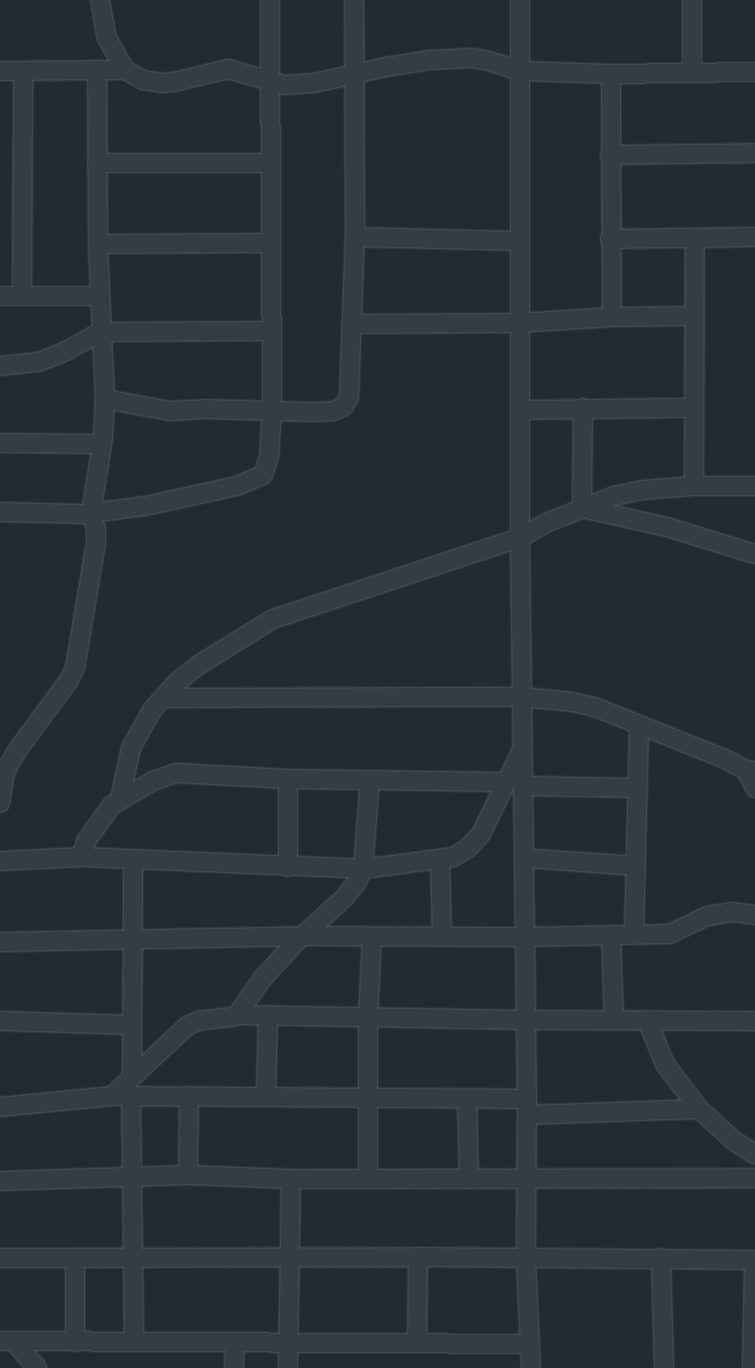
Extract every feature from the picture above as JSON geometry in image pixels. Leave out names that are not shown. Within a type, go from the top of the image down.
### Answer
[{"type":"street","points":[[100,0],[107,38],[125,70]]},
{"type":"street","points":[[0,512],[24,514],[91,513],[146,506],[237,486],[263,474],[269,458],[272,410],[270,0]]},
{"type":"street","points":[[105,399],[169,411],[272,410],[312,412],[334,411],[344,406],[349,398],[355,237],[354,0]]},
{"type":"street","points":[[520,0],[518,323],[523,749],[515,784],[524,858],[527,1107],[526,1259],[531,1368]]},
{"type":"street","points":[[692,0],[692,73]]},
{"type":"street","points":[[0,72],[125,70],[143,80],[160,83],[174,82],[228,69],[284,84],[314,83],[430,60],[470,58],[486,60],[520,72],[611,74],[755,72]]},
{"type":"street","points":[[0,802],[6,772],[16,752],[69,680],[74,668],[97,537],[91,513],[102,444],[105,399],[99,296],[97,70]]},
{"type":"street","points":[[22,296],[23,72]]},
{"type":"street","points":[[611,74],[610,239],[612,317]]},
{"type":"street","points":[[610,156],[755,153]]},
{"type":"street","points":[[98,163],[270,163]]},
{"type":"street","points":[[355,237],[518,241]]},
{"type":"street","points":[[610,239],[755,237]]},
{"type":"street","points":[[694,486],[695,239]]},
{"type":"street","points":[[98,244],[271,243]]},
{"type":"street","points":[[0,296],[99,296]]},
{"type":"street","points":[[352,324],[518,323],[612,317],[694,316]]},
{"type":"street","points":[[0,366],[39,362],[66,351],[100,332],[272,331]]},
{"type":"street","points":[[582,508],[583,408]]},
{"type":"street","points":[[520,410],[694,408]]},
{"type":"street","points":[[0,443],[102,444]]},
{"type":"street","points":[[120,799],[131,748],[152,710],[177,682],[200,664],[274,619],[520,538],[582,508],[614,496],[642,490],[694,486],[755,486]]},
{"type":"street","points":[[582,508],[668,527],[755,554]]},
{"type":"street","points":[[163,698],[522,697],[573,702],[595,707],[750,770],[755,788]]},
{"type":"street","points":[[634,934],[639,726]]},
{"type":"street","points":[[82,857],[86,841],[112,805],[153,780],[176,773],[288,779],[637,788]]},
{"type":"street","points":[[288,779],[288,867]]},
{"type":"street","points":[[112,1096],[186,1026],[198,1021],[232,1018],[237,1015],[262,979],[344,898],[363,869],[370,780]]},
{"type":"street","points":[[0,861],[82,857],[133,861],[363,869],[440,860],[453,857],[468,848],[481,834],[515,784]]},
{"type":"street","points":[[524,858],[635,866]]},
{"type":"street","points":[[440,860],[442,936]]},
{"type":"street","points":[[132,1076],[133,861]]},
{"type":"street","points":[[0,942],[304,936],[525,937],[670,934],[707,916],[731,912],[755,915]]},
{"type":"street","points":[[611,935],[614,1020]]},
{"type":"street","points":[[368,1177],[368,1017],[372,937]]},
{"type":"street","points":[[237,1015],[526,1020],[755,1020]]},
{"type":"street","points":[[266,1098],[268,1015]]},
{"type":"street","points":[[647,1020],[664,1064],[699,1110],[734,1141],[755,1154]]},
{"type":"street","points":[[0,1021],[132,1025]]},
{"type":"street","points":[[0,1107],[112,1096],[189,1096],[467,1100],[527,1107],[699,1110]]},
{"type":"street","points":[[131,1096],[134,1342]]},
{"type":"street","points":[[188,1175],[189,1096]]},
{"type":"street","points":[[467,1100],[469,1178]]},
{"type":"street","points":[[0,1181],[188,1175],[291,1179],[368,1177],[526,1179],[755,1178]]},
{"type":"street","points":[[288,1368],[291,1179]]},
{"type":"street","points":[[418,1257],[418,1343]]},
{"type":"street","points":[[0,1258],[418,1257],[754,1260],[752,1368]]},
{"type":"street","points":[[75,1258],[75,1342]]},
{"type":"street","points":[[661,1258],[664,1368]]},
{"type":"street","points":[[7,1341],[529,1344]]},
{"type":"street","points":[[7,1341],[37,1368]]},
{"type":"street","points":[[234,1342],[234,1368]]}]
